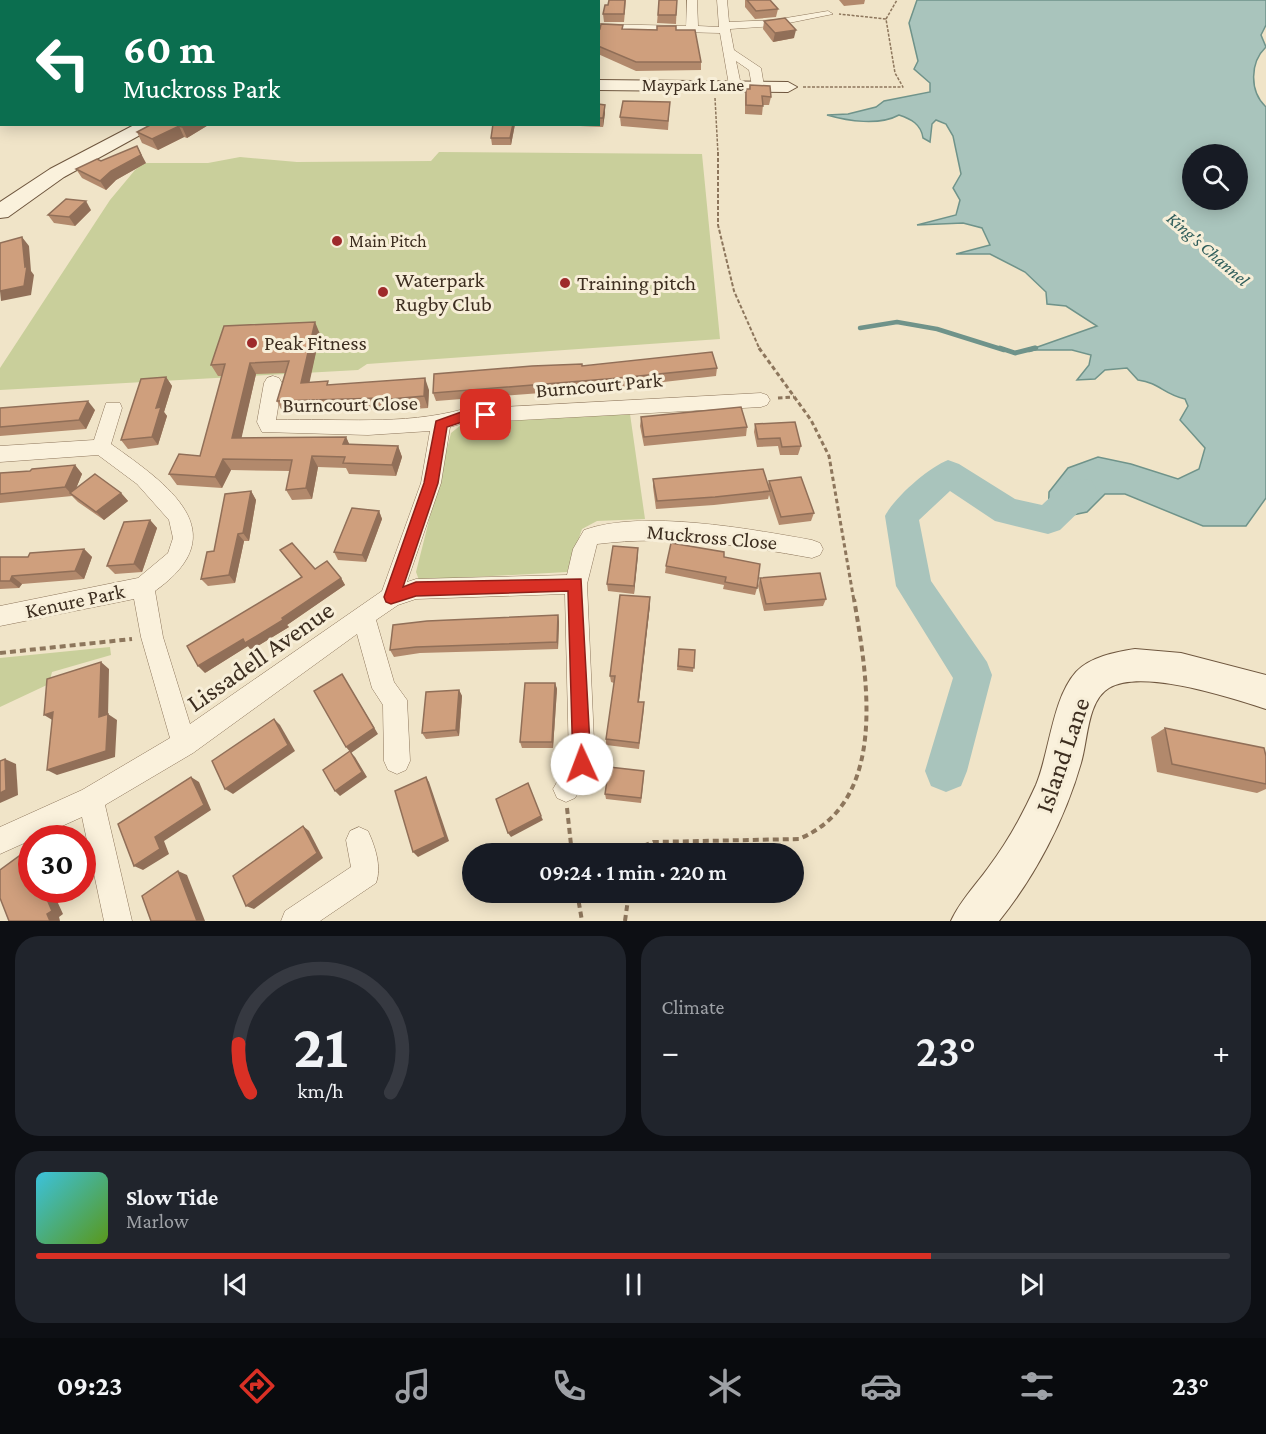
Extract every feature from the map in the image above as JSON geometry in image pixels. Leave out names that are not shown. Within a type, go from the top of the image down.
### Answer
[{"type":"street","points":[[692,0],[692,29]]},
{"type":"street","points":[[722,0],[724,28],[735,85]]},
{"type":"street","points":[[600,27],[724,28],[828,14]]},
{"type":"street","points":[[730,52],[755,68],[758,86]]},
{"type":"street","name":"Maypark Lane","points":[[600,85],[788,87]]},
{"type":"street","points":[[0,212],[65,168],[147,126]]},
{"type":"street","name":"Burncourt Close","points":[[273,383],[266,422],[269,428],[324,429],[441,424]]},
{"type":"street","name":"Burncourt Park","points":[[441,424],[464,416],[621,408],[672,401],[761,400]]},
{"type":"street","points":[[101,447],[113,408]]},
{"type":"street","points":[[391,597],[431,483],[441,424]]},
{"type":"street","points":[[0,454],[101,447],[144,478],[179,516],[184,538],[177,558],[163,573],[143,587],[152,637],[184,744]]},
{"type":"street","name":"Muckross Close","points":[[576,584],[584,549],[591,536],[620,531],[692,531],[750,537],[812,549]]},
{"type":"street","points":[[391,597],[416,589],[576,584],[582,764],[566,789]]},
{"type":"street","name":"Kenure Park","points":[[2,618],[143,587]]},
{"type":"street","name":"Lissadell Avenue","points":[[0,842],[90,799],[184,744],[391,597]]},
{"type":"street","points":[[364,618],[384,688],[395,700],[397,761]]},
{"type":"street","name":"Island Lane","points":[[972,921],[1008,875],[1049,801],[1062,766],[1081,694],[1093,678],[1112,670],[1154,666],[1207,675],[1266,692]]},
{"type":"street","points":[[90,799],[118,921]]},
{"type":"street","points":[[295,921],[366,873],[359,840]]},
{"type":"path","points":[[788,87],[903,87],[895,73],[886,19],[897,0]]},
{"type":"path","points":[[828,14],[886,19]]},
{"type":"path","points":[[0,653],[152,637]]},
{"type":"path","points":[[566,789],[571,843]]},
{"type":"path","points":[[579,903],[582,921]]},
{"type":"path","points":[[625,921],[627,903]]},
{"type":"green space","name":"Waterpark Rugby Club","points":[[439,152],[702,154],[720,339],[367,364],[358,370],[0,390],[0,368],[110,200],[135,170],[144,163],[208,163],[240,157],[297,162],[431,161]]},
{"type":"green space","points":[[630,414],[645,519],[597,521],[582,529],[567,572],[419,580],[416,572],[451,433],[461,425],[477,421]]},
{"type":"green space","points":[[110,647],[111,655],[52,672],[49,684],[0,707],[0,658]]},
{"type":"water","name":"King's Channel","points":[[917,0],[1266,0],[1266,25],[1261,35],[1266,47],[1254,68],[1254,85],[1260,100],[1266,107],[1266,498],[1246,526],[1203,526],[1125,494],[1105,494],[1087,512],[1048,520],[1049,492],[1068,468],[1098,457],[1131,464],[1178,479],[1199,469],[1205,448],[1180,420],[1188,406],[1185,399],[1138,380],[1127,368],[1105,370],[1095,379],[1077,380],[1089,365],[1091,355],[1072,350],[1029,350],[1097,326],[1066,306],[1047,304],[1046,292],[1025,272],[990,254],[956,254],[990,245],[982,228],[963,223],[917,225],[956,215],[960,200],[953,188],[961,174],[953,136],[946,124],[936,120],[932,124],[930,142],[923,138],[915,123],[899,115],[882,120],[854,121],[827,115],[848,114],[876,107],[884,101],[930,92],[930,83],[914,69],[918,61],[909,23]]},
{"type":"building","points":[[609,0],[625,0],[624,14],[603,14]]},
{"type":"building","points":[[659,0],[677,0],[676,15],[658,15]]},
{"type":"building","points":[[747,0],[770,0],[778,9],[756,11]]},
{"type":"building","points":[[785,18],[796,30],[775,33],[764,21]]},
{"type":"building","points":[[601,24],[623,25],[622,29],[657,30],[657,26],[676,26],[676,30],[695,30],[701,62],[636,62],[600,47]]},
{"type":"building","points":[[750,85],[770,86],[771,97],[762,96],[763,106],[746,105],[746,89],[750,89]]},
{"type":"building","points":[[623,101],[670,102],[668,121],[620,117]]},
{"type":"building","points":[[600,104],[605,105],[603,118],[600,118]]},
{"type":"building","points":[[148,126],[179,126],[152,139],[137,132]]},
{"type":"building","points":[[493,126],[513,126],[510,138],[491,138]]},
{"type":"building","points":[[137,146],[141,155],[111,171],[100,181],[76,169],[97,159],[101,161]]},
{"type":"building","points":[[66,199],[86,201],[69,217],[48,215]]},
{"type":"building","points":[[22,237],[25,267],[27,266],[24,286],[0,291],[0,243]]},
{"type":"building","points":[[315,322],[301,383],[328,381],[327,385],[425,378],[424,396],[380,400],[380,398],[277,401],[289,361],[250,363],[232,438],[346,437],[343,444],[398,446],[392,465],[343,463],[345,457],[312,456],[306,488],[286,490],[292,460],[223,459],[215,477],[169,474],[179,454],[200,456],[225,364],[211,365],[224,326]]},
{"type":"building","points":[[712,352],[717,368],[433,393],[434,374],[532,366],[582,364],[582,366]]},
{"type":"building","points":[[166,377],[156,408],[161,407],[152,437],[121,440],[141,379]]},
{"type":"building","points":[[88,401],[79,420],[0,427],[0,408]]},
{"type":"building","points":[[741,407],[747,427],[644,437],[641,417]]},
{"type":"building","points":[[795,422],[801,446],[782,447],[780,438],[758,439],[755,424]]},
{"type":"building","points":[[75,465],[65,487],[0,494],[0,473]]},
{"type":"building","points":[[763,469],[770,491],[657,501],[653,479]]},
{"type":"building","points":[[95,474],[121,493],[96,512],[70,493]]},
{"type":"building","points":[[801,477],[814,513],[781,517],[769,481]]},
{"type":"building","points":[[251,491],[243,533],[238,534],[229,575],[201,579],[207,552],[214,551],[225,494]]},
{"type":"building","points":[[352,508],[379,511],[362,555],[334,552]]},
{"type":"building","points":[[150,520],[134,564],[107,566],[124,522]]},
{"type":"building","points":[[292,543],[315,569],[327,561],[341,578],[282,618],[283,620],[245,643],[243,639],[198,666],[187,646],[302,577],[280,550]]},
{"type":"building","points":[[671,543],[724,552],[724,557],[760,564],[757,588],[725,582],[726,577],[666,566]]},
{"type":"building","points":[[613,546],[638,548],[634,586],[607,584]]},
{"type":"building","points":[[84,549],[75,571],[12,576],[10,581],[0,581],[0,557],[28,557],[30,553]]},
{"type":"building","points":[[820,573],[826,599],[766,604],[760,578]]},
{"type":"building","points":[[620,595],[650,597],[638,702],[644,702],[639,743],[606,739],[615,676],[610,676]]},
{"type":"building","points":[[558,615],[557,642],[390,650],[393,625],[427,621]]},
{"type":"building","points":[[679,649],[695,650],[694,668],[678,666]]},
{"type":"building","points":[[101,662],[99,717],[108,714],[106,751],[47,770],[53,712],[44,715],[47,679]]},
{"type":"building","points":[[342,674],[374,728],[346,747],[314,691]]},
{"type":"building","points":[[525,683],[555,683],[552,742],[520,742]]},
{"type":"building","points":[[459,690],[456,730],[422,733],[426,692]]},
{"type":"building","points":[[274,719],[288,745],[225,789],[212,761]]},
{"type":"building","points":[[1165,728],[1264,748],[1266,784],[1172,764]]},
{"type":"building","points":[[350,751],[362,772],[335,791],[323,770]]},
{"type":"building","points":[[5,759],[6,790],[0,793],[0,761]]},
{"type":"building","points":[[609,767],[644,771],[641,798],[605,794]]},
{"type":"building","points":[[191,777],[204,805],[155,837],[160,849],[134,866],[118,824]]},
{"type":"building","points":[[426,777],[445,837],[413,852],[395,791]]},
{"type":"building","points":[[528,783],[541,816],[508,833],[496,799]]},
{"type":"building","points":[[303,826],[317,853],[246,906],[233,876]]},
{"type":"building","points":[[18,857],[18,903],[49,903],[52,911],[47,914],[50,921],[9,921],[0,898],[0,870]]},
{"type":"building","points":[[178,871],[197,921],[151,921],[142,896]]},
{"type":"waterway","points":[[860,328],[897,322],[937,329],[1004,350]]},
{"type":"waterway","points":[[1000,348],[1015,353],[1035,348]]},
{"type":"waterway","points":[[1029,350],[1036,348]]},
{"type":"waterway","points":[[946,771],[973,675],[914,586],[902,516],[948,473],[1007,511],[1048,520],[1081,490]]},
{"type":"place","name":"Main Pitch","points":[[337,241]]},
{"type":"place","name":"Training pitch","points":[[565,283]]},
{"type":"place","name":"Waterpark Rugby Club","points":[[383,292]]},
{"type":"place","name":"Peak Fitness","points":[[252,343]]},
{"type":"route","points":[[486,415],[464,416],[441,424],[431,483],[409,553],[391,597],[416,589],[576,584],[582,764]]}]
